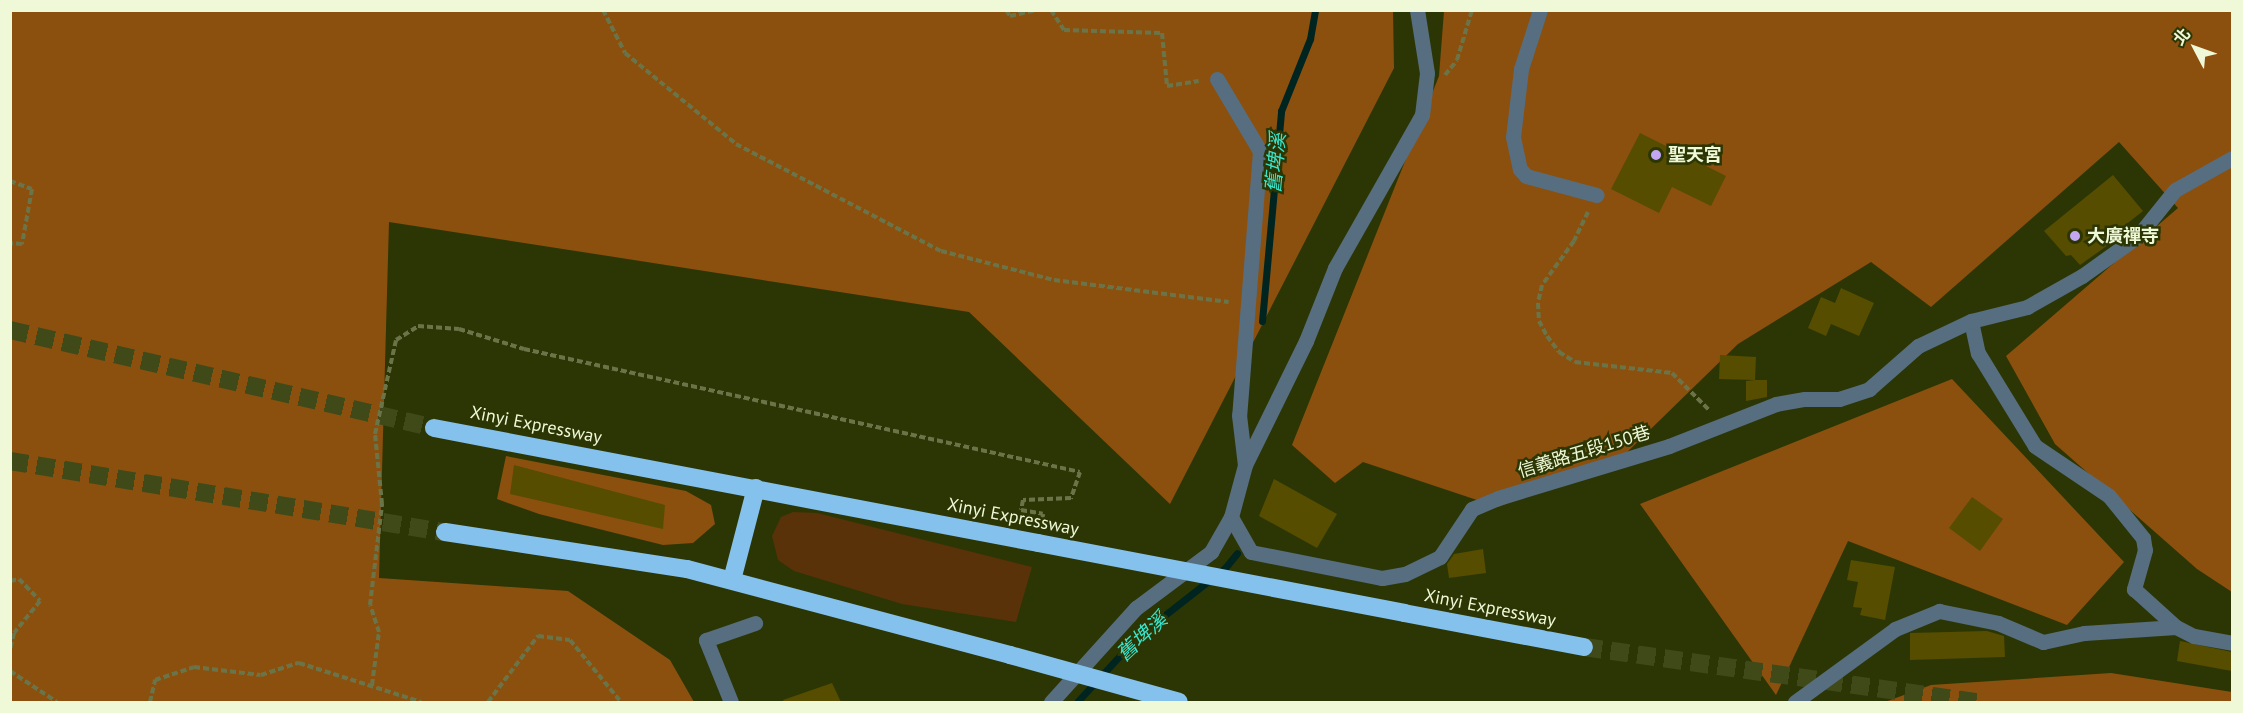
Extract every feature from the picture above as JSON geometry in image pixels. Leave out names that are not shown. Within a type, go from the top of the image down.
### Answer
[{"type":"highway","name":"Xinyi Expressway","points":[[434,428],[1584,647]]},
{"type":"highway","points":[[732,580],[756,488]]},
{"type":"highway","points":[[445,532],[687,568],[1179,702]]},
{"type":"street","points":[[1051,702],[1136,608],[1211,552],[1232,517],[1245,465],[1306,341],[1335,268],[1392,172],[1426,103],[1427,73],[1417,10]]},
{"type":"street","points":[[1540,10],[1521,69],[1513,137],[1520,169],[1526,176],[1597,195]]},
{"type":"street","points":[[1217,79],[1260,151],[1239,415],[1245,465]]},
{"type":"street","name":"信義路五段150巷","points":[[1232,517],[1251,552],[1382,578],[1405,573],[1440,558],[1472,509],[1669,447],[1776,404],[1805,399],[1839,399],[1869,389],[1918,346],[2026,307],[2082,276],[2138,236],[2175,190],[2232,158]]},
{"type":"street","points":[[1972,326],[1978,353],[2035,446],[2092,482],[2127,514],[2143,538],[2145,550],[2134,589],[2176,627],[2194,636],[2232,643]]},
{"type":"street","points":[[1796,702],[1895,629],[1939,611],[1998,622],[2043,642],[2084,633],[2176,627]]},
{"type":"street","points":[[731,702],[706,640],[755,623]]},
{"type":"path","points":[[603,10],[625,53],[736,144],[941,251],[1054,280],[1248,304]]},
{"type":"path","points":[[1006,10],[1010,16],[1037,10]]},
{"type":"path","points":[[1051,10],[1065,30],[1162,33],[1167,86],[1217,79]]},
{"type":"path","points":[[1426,103],[1457,60],[1472,10]]},
{"type":"path","points":[[10,181],[32,189],[22,244],[10,243]]},
{"type":"path","points":[[1597,195],[1574,241],[1542,285],[1538,303],[1539,321],[1559,352],[1575,362],[1672,373],[1713,414]]},
{"type":"path","points":[[372,686],[379,632],[370,605],[382,504],[375,434],[396,340],[418,326],[459,329],[524,350],[1080,472],[1071,498],[1023,500],[1021,510],[1043,514],[1042,523],[1053,525]]},
{"type":"path","points":[[10,581],[19,579],[40,601],[14,633],[10,651]]},
{"type":"path","points":[[488,702],[538,636],[570,640],[621,702]]},
{"type":"path","points":[[150,702],[154,680],[194,667],[261,675],[299,663],[421,702]]},
{"type":"path","points":[[10,671],[57,702]]},
{"type":"shaded area","points":[[1393,10],[1394,68],[1170,504],[969,312],[389,222],[379,578],[568,591],[670,660],[694,702],[11,702],[10,11]]},
{"type":"shaded area","points":[[1444,11],[2232,11],[2232,592],[2197,569],[2055,444],[2006,356],[2178,208],[2119,142],[1931,307],[1871,262],[1738,344],[1620,459],[1498,507],[1363,462],[1335,483],[1292,445],[1439,76]]},
{"type":"shaded area","points":[[1952,379],[2124,562],[2067,625],[1848,541],[1776,695],[1640,504]]},
{"type":"shaded area","points":[[506,456],[686,491],[711,505],[715,524],[693,543],[663,545],[539,514],[497,499]]},
{"type":"shaded area","points":[[793,512],[817,513],[1032,567],[1016,622],[902,604],[794,571],[778,560],[772,536],[781,517]]},
{"type":"shaded area","points":[[2111,673],[2232,692],[2232,702],[1885,702],[1931,685]]},
{"type":"building","name":"聖天宮","points":[[1640,133],[1726,176],[1711,206],[1672,187],[1659,213],[1611,189]]},
{"type":"building","points":[[2113,175],[2143,211],[2105,241],[2108,245],[2080,265],[2071,255],[2066,256],[2044,231]]},
{"type":"building","points":[[1841,288],[1874,303],[1859,336],[1831,324],[1826,336],[1808,328],[1821,297],[1835,303]]},
{"type":"building","points":[[1720,355],[1756,357],[1755,380],[1719,379]]},
{"type":"building","points":[[1767,380],[1767,397],[1746,401],[1746,381]]},
{"type":"building","points":[[514,465],[665,505],[663,529],[510,494]]},
{"type":"building","points":[[1274,479],[1337,514],[1317,548],[1259,516]]},
{"type":"building","points":[[1972,497],[2003,519],[1980,551],[1949,528]]},
{"type":"building","points":[[1483,549],[1486,573],[1449,578],[1447,564],[1454,554]]},
{"type":"building","points":[[1851,560],[1895,567],[1885,620],[1860,615],[1862,608],[1853,607],[1858,582],[1847,580]]},
{"type":"building","points":[[1987,631],[2004,636],[2005,657],[1910,660],[1910,633]]},
{"type":"building","points":[[2180,641],[2232,652],[2232,671],[2177,661]]},
{"type":"building","points":[[832,683],[841,702],[784,702],[783,700]]},
{"type":"waterway","name":"舊埤溪","points":[[1262,321],[1281,111],[1310,39],[1315,10]]},
{"type":"waterway","name":"舊埤溪","points":[[1077,702],[1138,636],[1225,568],[1237,553]]},
{"type":"tunnel","points":[[10,330],[434,428]]},
{"type":"tunnel","points":[[10,461],[445,532]]},
{"type":"tunnel","points":[[1584,647],[1977,702]]},
{"type":"place","name":"聖天宮","points":[[1656,155]]},
{"type":"place","name":"大廣禪寺","points":[[2075,236]]}]
